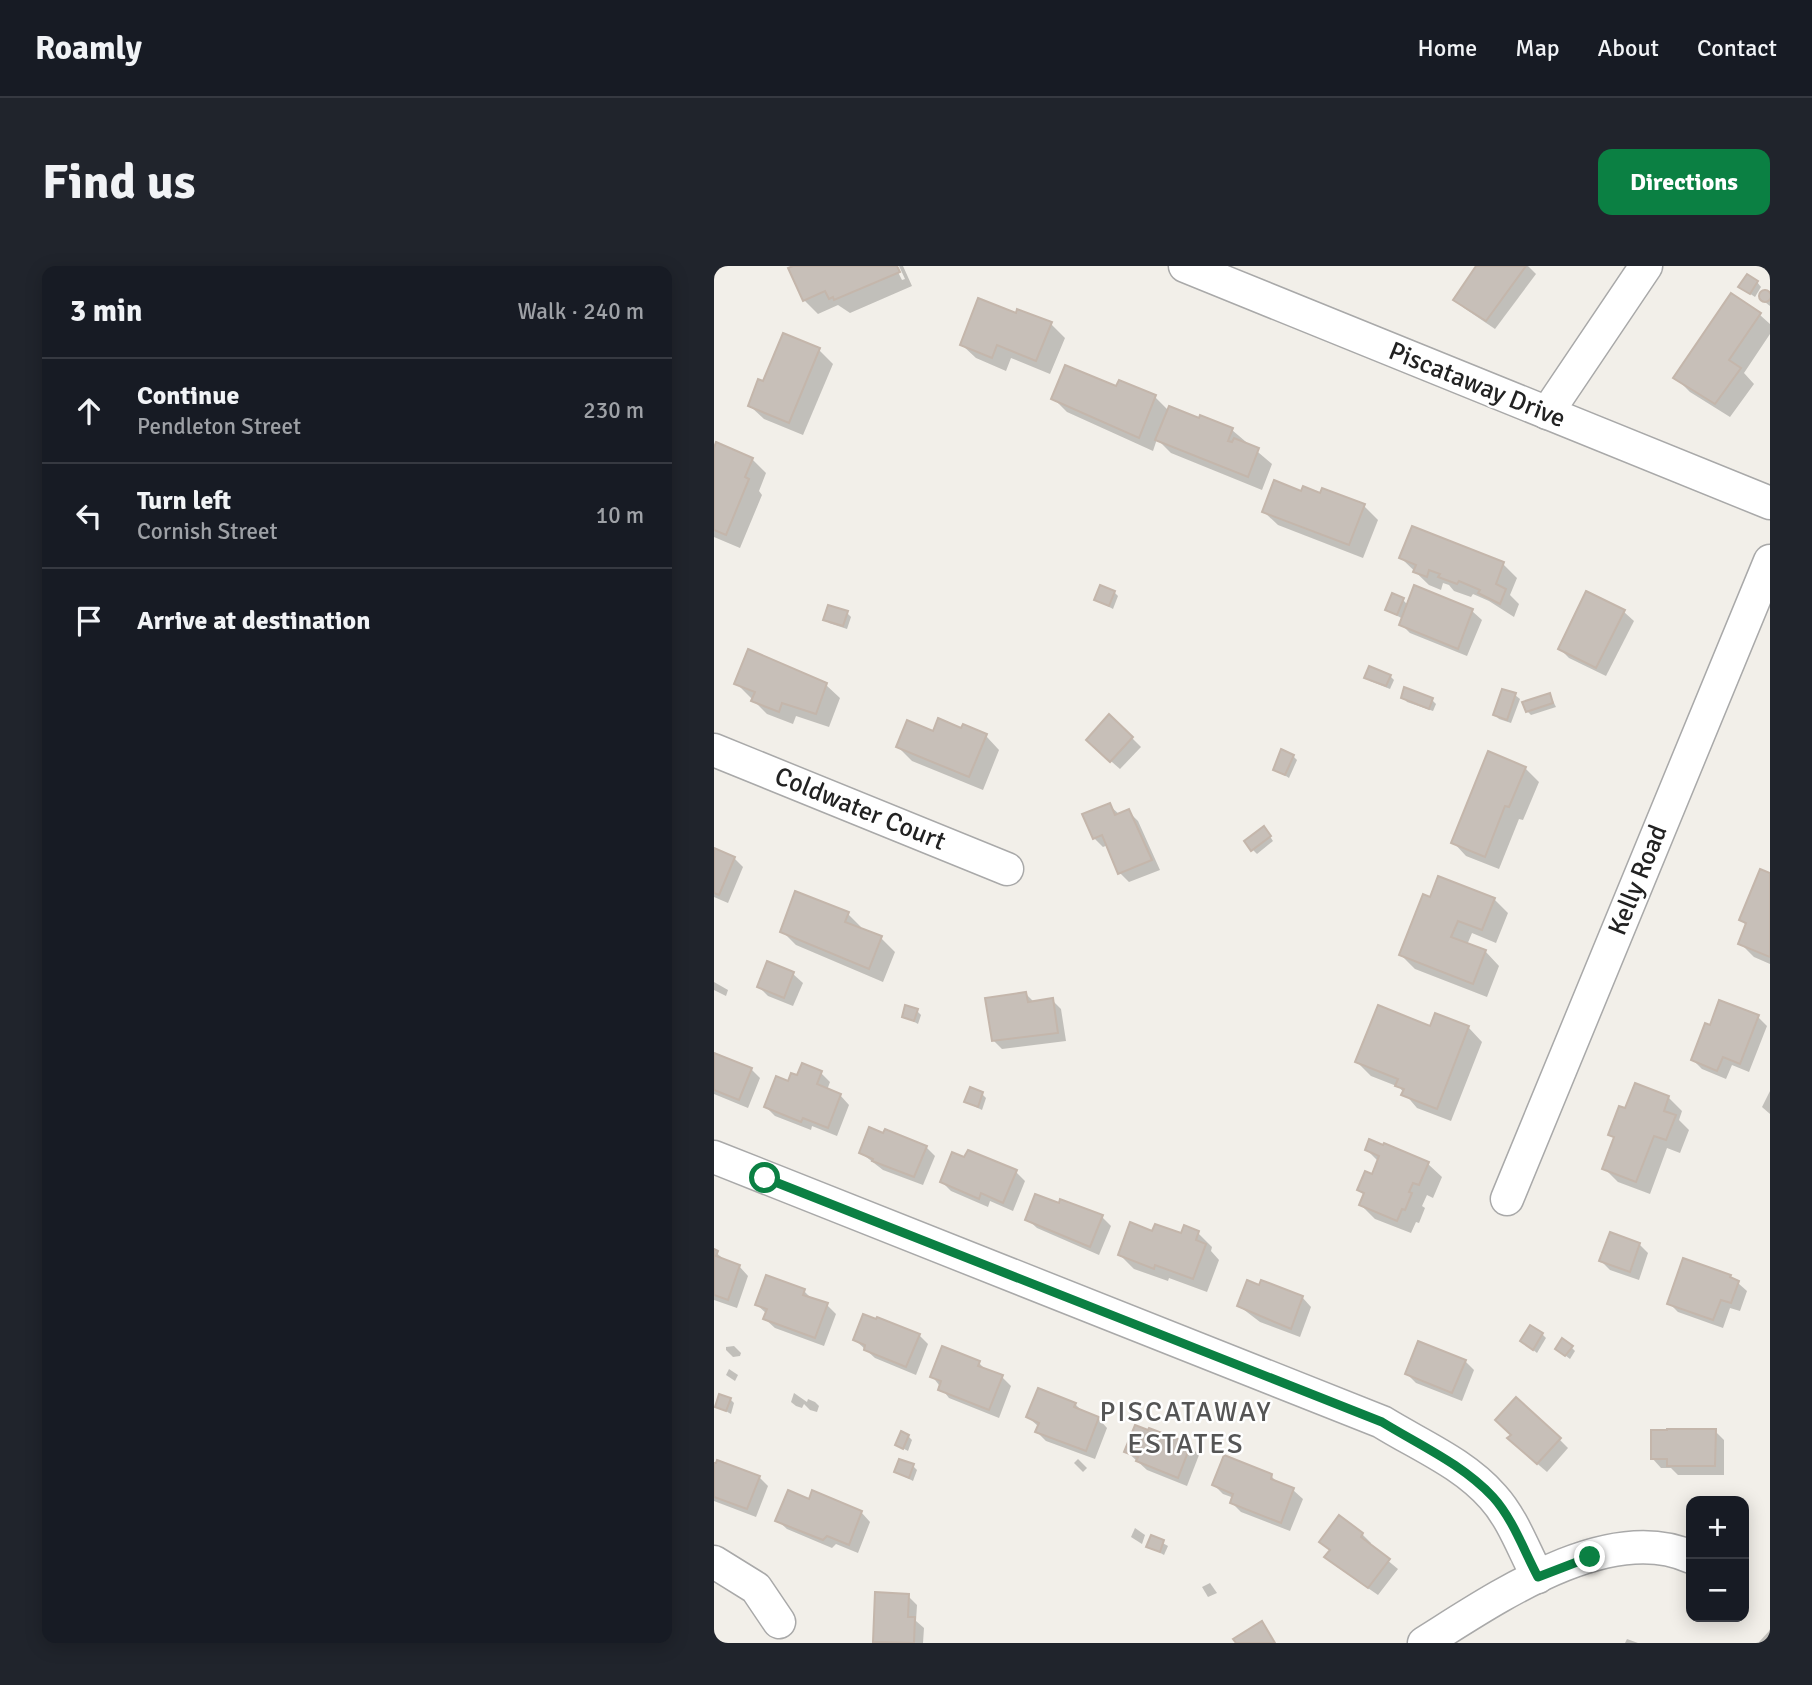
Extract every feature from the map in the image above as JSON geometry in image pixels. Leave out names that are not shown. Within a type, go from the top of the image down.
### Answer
[{"type":"street","name":"Piscataway Drive","points":[[1185,266],[1770,503]]},
{"type":"street","points":[[1547,413],[1646,266]]},
{"type":"street","name":"Kelly Road","points":[[1507,1199],[1770,561]]},
{"type":"street","name":"Coldwater Court","points":[[714,750],[1007,869]]},
{"type":"street","points":[[714,1157],[1382,1422],[1464,1471],[1495,1499],[1511,1523],[1538,1577]]},
{"type":"street","points":[[1424,1643],[1538,1577],[1605,1551],[1660,1548],[1686,1556]]},
{"type":"street","points":[[714,1562],[755,1588],[779,1622]]},
{"type":"building","points":[[897,266],[900,272],[834,300],[833,297],[829,299],[825,291],[803,301],[788,268]]},
{"type":"building","points":[[1476,266],[1526,266],[1486,321],[1453,300]]},
{"type":"building","points":[[1747,274],[1758,281],[1750,294],[1738,287]]},
{"type":"building","points":[[1760,291],[1770,291],[1770,301],[1760,301]]},
{"type":"building","points":[[1731,293],[1761,313],[1729,360],[1741,368],[1715,404],[1673,378]]},
{"type":"building","points":[[978,298],[1016,313],[1017,309],[1052,322],[1036,361],[997,345],[992,358],[960,345]]},
{"type":"building","points":[[783,333],[820,348],[789,423],[748,406],[758,379],[763,381]]},
{"type":"building","points":[[1065,365],[1116,386],[1119,380],[1156,395],[1139,438],[1051,399]]},
{"type":"building","points":[[1169,406],[1233,428],[1228,441],[1232,442],[1234,438],[1259,448],[1248,477],[1155,440]]},
{"type":"building","points":[[716,442],[753,458],[745,477],[749,479],[726,535],[714,530]]},
{"type":"building","points":[[1274,480],[1301,491],[1303,486],[1320,493],[1322,488],[1365,504],[1349,545],[1262,512]]},
{"type":"building","points":[[1412,526],[1504,562],[1496,584],[1506,589],[1500,604],[1478,593],[1480,590],[1459,581],[1457,584],[1438,577],[1440,574],[1429,570],[1427,577],[1413,572],[1416,565],[1399,558]]},
{"type":"building","points":[[1100,585],[1115,591],[1109,606],[1094,600]]},
{"type":"building","points":[[1414,585],[1473,609],[1458,649],[1399,625]]},
{"type":"building","points":[[1586,591],[1625,610],[1596,668],[1558,649]]},
{"type":"building","points":[[1392,593],[1404,598],[1397,615],[1385,610]]},
{"type":"building","points":[[828,605],[848,611],[843,626],[823,620]]},
{"type":"building","points":[[748,649],[827,683],[816,714],[782,703],[779,712],[751,701],[755,692],[734,684]]},
{"type":"building","points":[[1369,666],[1391,675],[1386,686],[1364,678]]},
{"type":"building","points":[[1404,687],[1433,698],[1429,709],[1401,698]]},
{"type":"building","points":[[1502,689],[1516,693],[1507,720],[1493,715]]},
{"type":"building","points":[[1550,693],[1553,703],[1526,712],[1522,702]]},
{"type":"building","points":[[1109,714],[1133,737],[1110,762],[1086,740]]},
{"type":"building","points":[[938,718],[961,728],[963,724],[987,734],[969,777],[896,747],[907,720],[933,731]]},
{"type":"building","points":[[1281,749],[1294,755],[1285,775],[1273,770]]},
{"type":"building","points":[[1488,751],[1526,767],[1509,807],[1505,806],[1485,857],[1451,843]]},
{"type":"building","points":[[1110,803],[1115,815],[1129,809],[1152,860],[1118,874],[1102,835],[1093,839],[1082,814]]},
{"type":"building","points":[[1264,826],[1271,836],[1251,851],[1244,841]]},
{"type":"building","points":[[714,848],[735,857],[719,895],[714,893]]},
{"type":"building","points":[[1760,869],[1770,873],[1770,957],[1738,944],[1746,923],[1739,920]]},
{"type":"building","points":[[1438,876],[1495,898],[1482,930],[1458,921],[1451,937],[1486,950],[1473,984],[1399,955],[1423,894],[1430,897]]},
{"type":"building","points":[[795,891],[849,912],[845,922],[882,936],[869,969],[780,932]]},
{"type":"building","points":[[767,961],[794,972],[784,998],[757,987]]},
{"type":"building","points":[[1026,992],[1028,1002],[1053,998],[1058,1033],[992,1041],[985,998]]},
{"type":"building","points":[[1719,1000],[1759,1015],[1740,1064],[1723,1057],[1717,1071],[1691,1060],[1705,1023],[1710,1025]]},
{"type":"building","points":[[905,1005],[918,1009],[914,1021],[902,1017]]},
{"type":"building","points":[[1378,1005],[1430,1026],[1435,1013],[1469,1026],[1437,1109],[1401,1095],[1404,1089],[1395,1086],[1398,1079],[1355,1062]]},
{"type":"building","points":[[714,1053],[752,1068],[739,1100],[714,1090]]},
{"type":"building","points":[[802,1063],[822,1071],[817,1084],[841,1094],[828,1128],[803,1118],[801,1122],[764,1107],[776,1076],[788,1081],[791,1073],[797,1075]]},
{"type":"building","points":[[1635,1083],[1669,1096],[1664,1111],[1676,1115],[1666,1140],[1654,1136],[1636,1182],[1602,1169],[1614,1137],[1608,1135],[1619,1106],[1625,1108]]},
{"type":"building","points":[[970,1087],[983,1092],[978,1107],[964,1102]]},
{"type":"building","points":[[869,1127],[883,1133],[885,1129],[927,1146],[914,1177],[872,1161],[873,1159],[859,1153]]},
{"type":"building","points":[[1369,1139],[1429,1162],[1419,1185],[1413,1183],[1405,1210],[1402,1209],[1397,1221],[1359,1205],[1364,1193],[1357,1190],[1365,1171],[1372,1174],[1379,1156],[1365,1150]]},
{"type":"building","points":[[968,1150],[1017,1170],[1003,1203],[981,1193],[979,1199],[940,1182],[952,1152],[964,1157]]},
{"type":"building","points":[[1035,1194],[1059,1203],[1060,1199],[1103,1215],[1090,1247],[1025,1220]]},
{"type":"building","points":[[1130,1222],[1152,1231],[1155,1224],[1181,1233],[1184,1225],[1199,1231],[1196,1240],[1206,1244],[1193,1279],[1155,1265],[1154,1269],[1118,1255]]},
{"type":"building","points":[[1610,1232],[1640,1243],[1630,1272],[1599,1261]]},
{"type":"building","points":[[714,1249],[718,1251],[716,1256],[740,1265],[728,1300],[714,1295]]},
{"type":"building","points":[[1683,1258],[1731,1275],[1730,1277],[1739,1281],[1731,1303],[1721,1300],[1713,1320],[1667,1304]]},
{"type":"building","points":[[766,1275],[805,1289],[803,1295],[828,1303],[815,1338],[763,1319],[767,1309],[755,1305]]},
{"type":"building","points":[[1247,1280],[1259,1285],[1261,1280],[1303,1296],[1291,1329],[1237,1306]]},
{"type":"building","points":[[863,1314],[920,1334],[906,1367],[864,1350],[865,1345],[853,1340]]},
{"type":"building","points":[[1530,1325],[1543,1333],[1533,1350],[1520,1341]]},
{"type":"building","points":[[1562,1338],[1573,1346],[1565,1356],[1555,1349]]},
{"type":"building","points":[[1418,1341],[1466,1360],[1452,1393],[1405,1374]]},
{"type":"building","points":[[942,1346],[980,1361],[978,1366],[1003,1375],[989,1410],[938,1390],[941,1381],[930,1377]]},
{"type":"building","points":[[1038,1388],[1076,1403],[1074,1407],[1099,1417],[1086,1451],[1035,1432],[1039,1423],[1026,1417]]},
{"type":"building","points":[[719,1394],[731,1398],[726,1411],[715,1407]]},
{"type":"building","points":[[1516,1397],[1561,1438],[1537,1464],[1507,1438],[1511,1435],[1495,1420]]},
{"type":"building","points":[[1135,1425],[1191,1444],[1178,1478],[1136,1461],[1138,1457],[1124,1452]]},
{"type":"building","points":[[1716,1429],[1715,1466],[1667,1466],[1667,1459],[1651,1459],[1651,1430]]},
{"type":"building","points":[[901,1431],[909,1435],[903,1449],[895,1445]]},
{"type":"building","points":[[1224,1455],[1272,1474],[1271,1479],[1294,1488],[1281,1523],[1230,1503],[1233,1494],[1212,1485]]},
{"type":"building","points":[[899,1459],[914,1464],[909,1478],[894,1472]]},
{"type":"building","points":[[717,1460],[760,1476],[747,1509],[714,1497],[714,1463]]},
{"type":"building","points":[[788,1490],[809,1499],[812,1490],[862,1511],[849,1545],[827,1536],[823,1540],[775,1521]]},
{"type":"building","points":[[1339,1515],[1363,1533],[1361,1537],[1390,1559],[1368,1588],[1324,1557],[1330,1550],[1319,1542]]},
{"type":"building","points":[[1151,1535],[1164,1540],[1160,1552],[1146,1547]]},
{"type":"building","points":[[875,1592],[909,1594],[908,1617],[915,1617],[914,1643],[873,1642]]},
{"type":"building","points":[[1262,1621],[1275,1643],[1236,1643],[1233,1639]]},
{"type":"district","name":"PISCATAWAY ESTATES","points":[[1186,1428]]},
{"type":"route","points":[[765,1178],[1382,1422],[1464,1471],[1495,1499],[1511,1523],[1538,1577],[1590,1557]]}]
